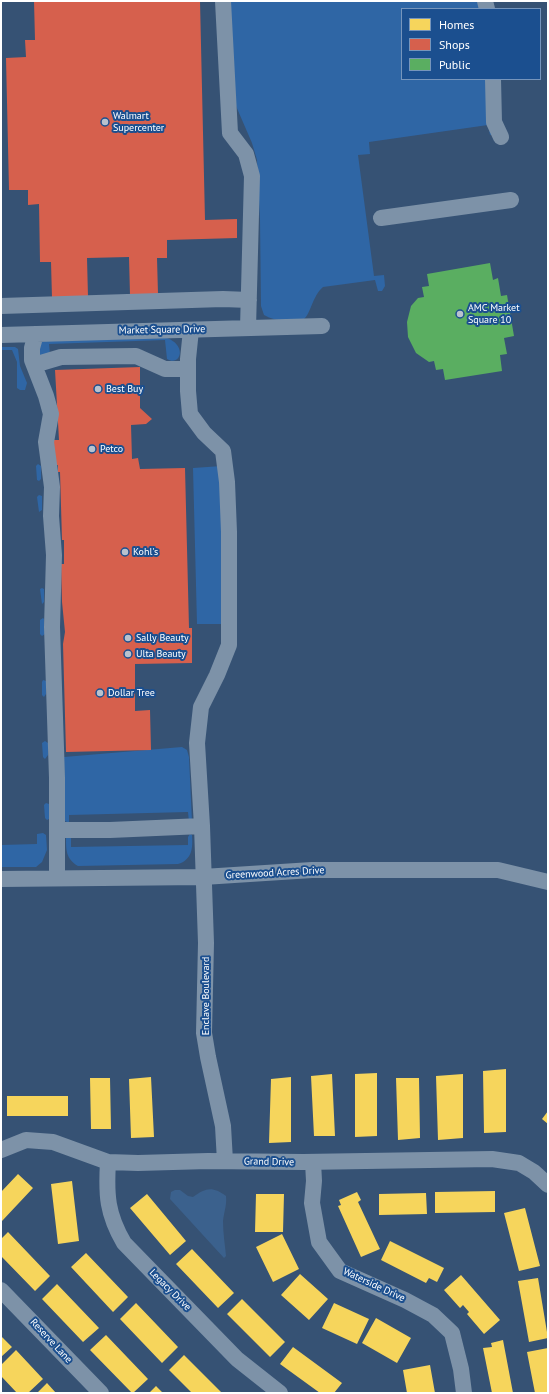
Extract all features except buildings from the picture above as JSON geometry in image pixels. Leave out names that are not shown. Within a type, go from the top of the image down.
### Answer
[{"type":"street","points":[[223,1],[230,133],[246,154],[252,176],[248,328]]},
{"type":"street","points":[[493,80],[494,122],[500,137]]},
{"type":"street","points":[[381,218],[511,200]]},
{"type":"street","points":[[1,306],[223,299],[249,300]]},
{"type":"street","name":"Market Square Drive","points":[[1,335],[322,326]]},
{"type":"street","name":"Enclave Boulevard","points":[[191,330],[188,369],[190,414],[204,433],[223,451],[227,482],[229,532],[229,645],[218,675],[201,707],[197,743],[202,826],[206,943],[204,1033],[223,1126],[225,1161]]},
{"type":"street","points":[[36,334],[32,348],[32,360],[46,396],[51,414],[46,442],[52,487],[51,516],[54,555],[52,627],[57,778],[57,878]]},
{"type":"street","points":[[34,365],[61,357],[136,356],[165,369],[188,369]]},
{"type":"street","points":[[57,828],[64,830],[103,830],[202,826]]},
{"type":"street","name":"Greenwood Acres Drive","points":[[1,880],[203,877],[312,870],[498,870],[548,882]]},
{"type":"street","name":"Grand Drive","points":[[1,1150],[26,1140],[54,1142],[108,1162],[138,1164],[225,1161],[313,1162],[492,1159],[519,1163],[534,1172],[543,1181]]},
{"type":"street","name":"Legacy Drive","points":[[108,1162],[108,1202],[115,1229],[124,1243],[237,1358],[280,1393]]},
{"type":"street","name":"Waterside Drive","points":[[313,1162],[314,1181],[312,1203],[319,1242],[340,1271],[406,1300],[433,1315],[452,1334],[461,1369],[464,1393]]},
{"type":"street","name":"Reserve Lane","points":[[1,1290],[101,1393]]},
{"type":"shaded area","points":[[229,1],[483,1],[484,8],[401,8],[401,80],[494,80],[493,134],[490,135],[488,125],[369,142],[370,154],[358,155],[374,276],[384,275],[385,286],[382,291],[378,291],[375,280],[323,287],[317,295],[306,317],[302,320],[279,320],[264,315],[261,306],[260,220],[257,160],[252,143],[236,106]]},
{"type":"shaded area","points":[[167,338],[174,342],[180,350],[178,358],[172,361],[167,359],[165,340],[49,344],[50,354],[39,358],[36,343],[46,341]]},
{"type":"shaded area","points":[[1,347],[15,347],[18,349],[20,366],[27,383],[25,390],[20,390],[17,388],[17,362],[12,350],[1,350]]},
{"type":"shaded area","points":[[38,464],[41,466],[41,479],[39,481],[37,480],[36,466]]},
{"type":"shaded area","points":[[222,466],[225,624],[197,624],[193,468]]},
{"type":"shaded area","points":[[39,495],[42,496],[42,510],[39,512],[37,497]]},
{"type":"shaded area","points":[[40,589],[44,589],[44,602],[42,604]]},
{"type":"shaded area","points":[[43,618],[45,634],[42,636],[40,634],[40,620]]},
{"type":"shaded area","points":[[43,680],[46,681],[46,694],[44,697],[42,695]]},
{"type":"shaded area","points":[[45,741],[48,743],[48,755],[45,759],[43,757],[42,743]]},
{"type":"shaded area","points":[[182,747],[187,750],[189,757],[192,822],[189,822],[188,812],[69,815],[69,823],[65,821],[64,757]]},
{"type":"shaded area","points":[[46,803],[49,804],[49,819],[47,820],[45,818],[44,805]]},
{"type":"shaded area","points":[[43,833],[46,835],[47,850],[42,862],[36,867],[1,867],[1,845],[37,844],[37,834]]},
{"type":"shaded area","points":[[190,834],[192,835],[191,853],[186,860],[178,864],[78,866],[69,857],[66,838],[71,838],[71,847],[188,845],[188,837]]},
{"type":"shaded area","points":[[209,1189],[226,1196],[223,1221],[226,1256],[224,1258],[170,1199],[171,1192],[180,1190],[188,1196],[193,1197]]},
{"type":"place","name":"Walmart Supercenter","points":[[105,122]]},
{"type":"place","name":"AMC Market Square 10","points":[[460,314]]},
{"type":"place","name":"Best Buy","points":[[98,389]]},
{"type":"place","name":"Petco","points":[[92,449]]},
{"type":"place","name":"Kohl's","points":[[125,552]]},
{"type":"place","name":"Sally Beauty","points":[[128,638]]},
{"type":"place","name":"Ulta Beauty","points":[[128,654]]},
{"type":"place","name":"Dollar Tree","points":[[100,693]]}]
